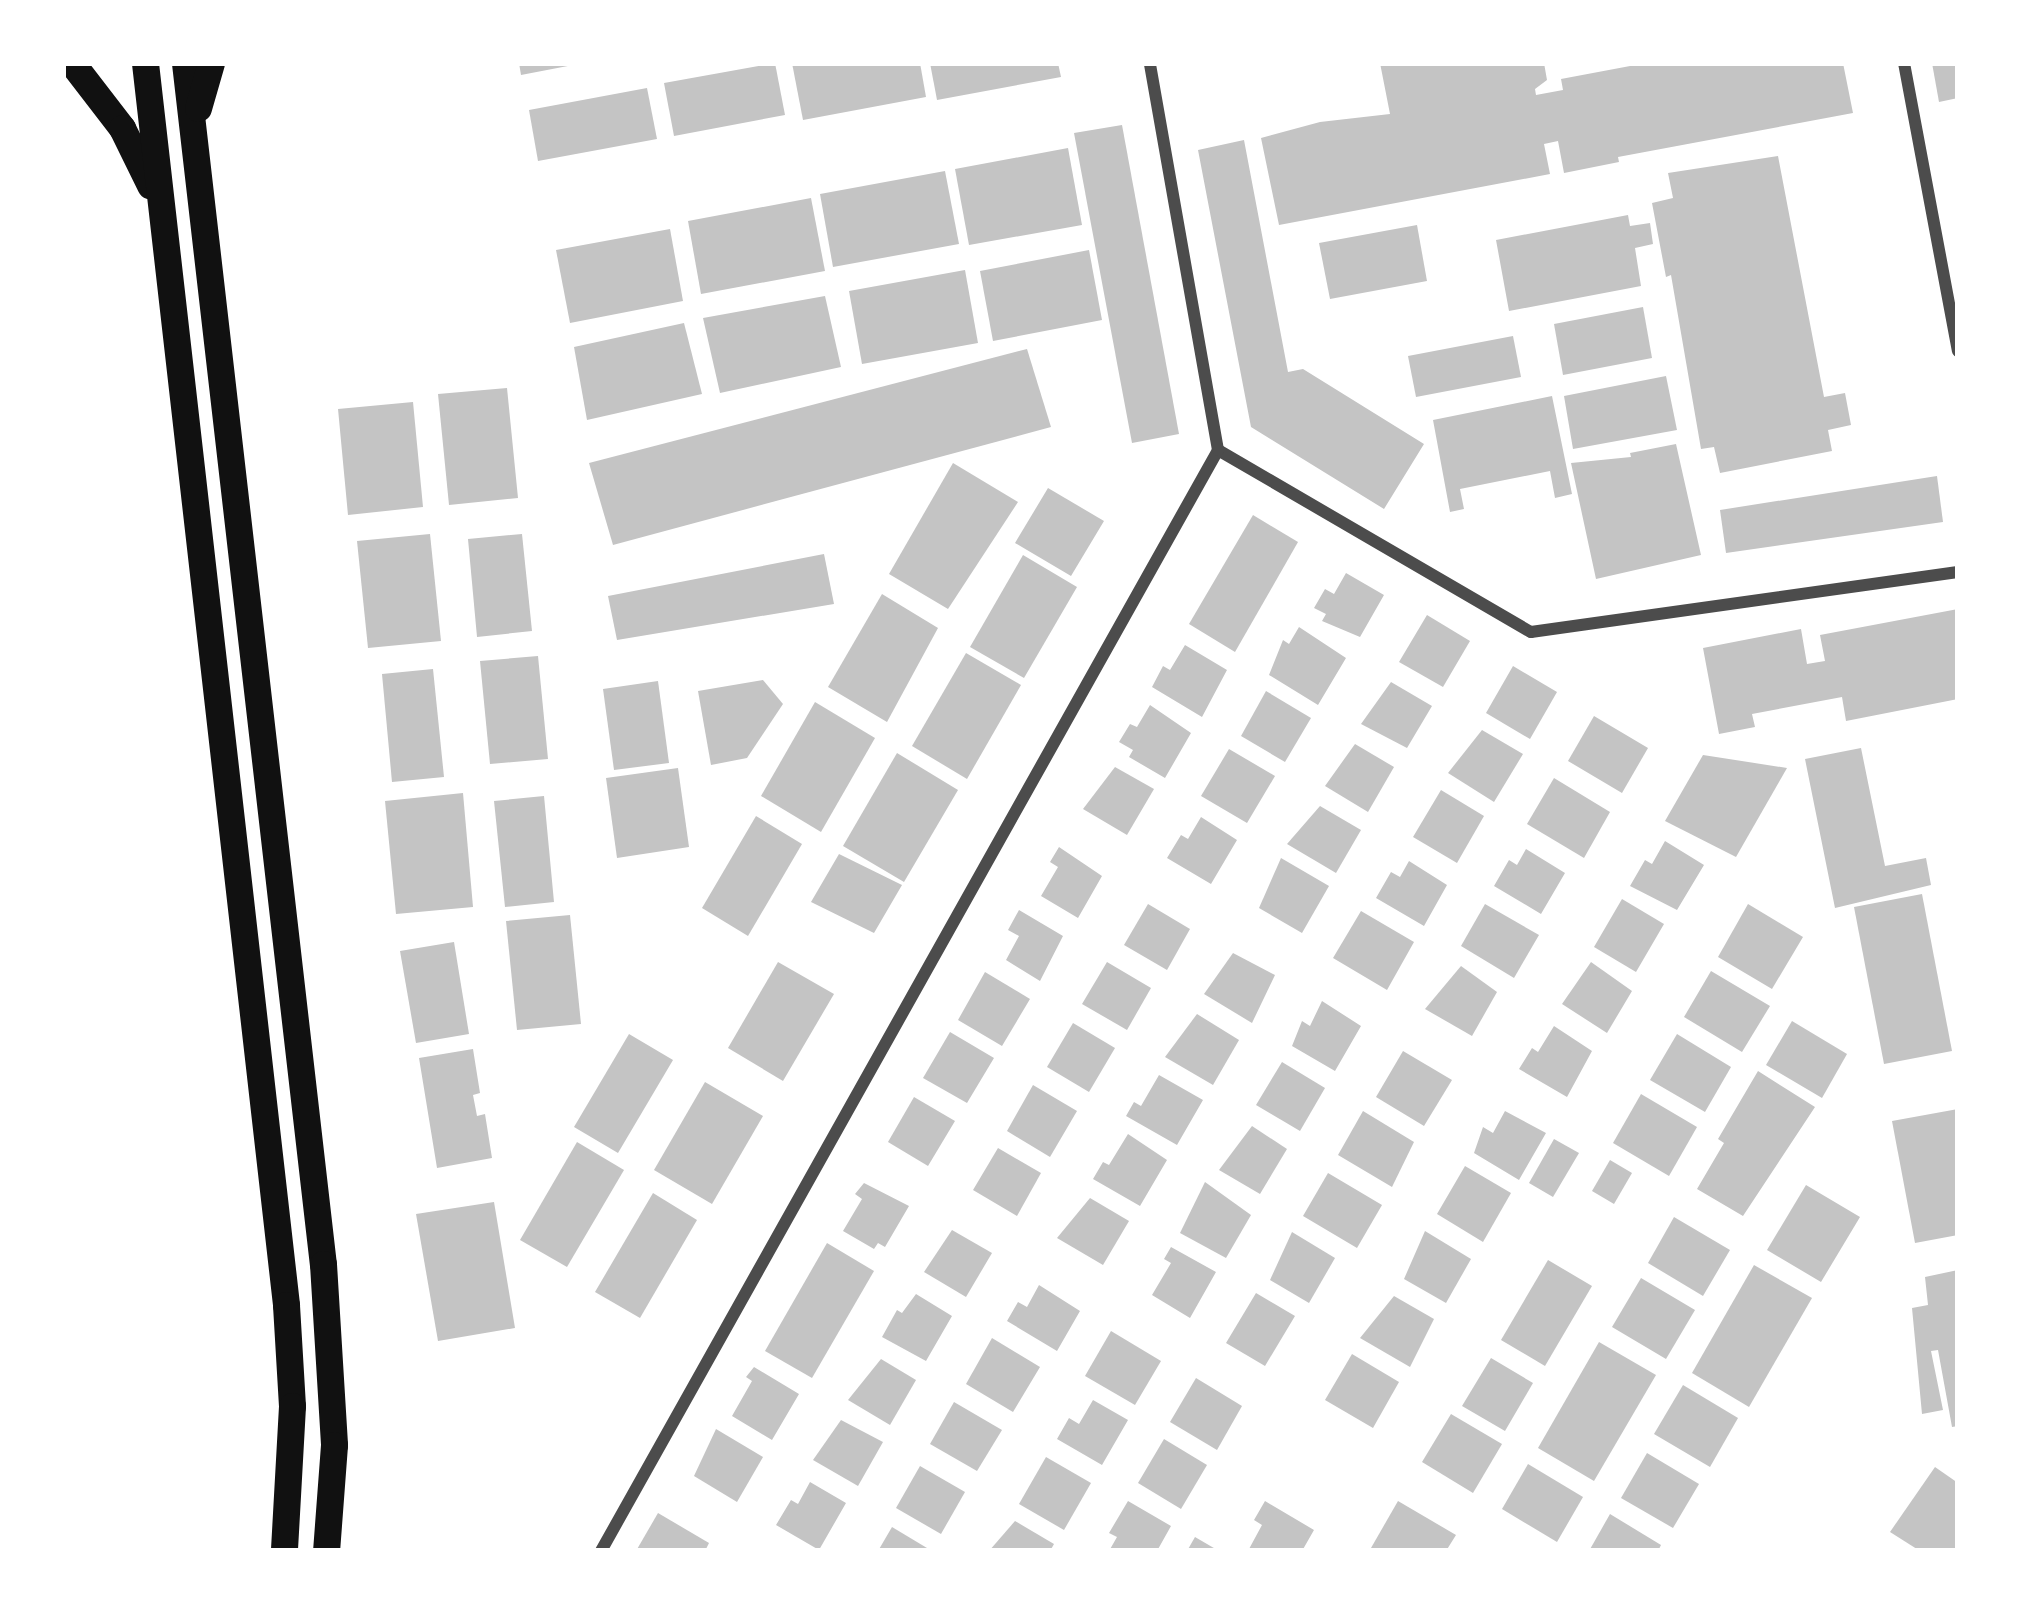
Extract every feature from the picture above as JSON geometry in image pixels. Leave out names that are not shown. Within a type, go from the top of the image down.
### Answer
[{"type":"main road","points":[[72,63],[122,128],[163,219]]},
{"type":"main road","points":[[145,63],[286,1305],[292,1406],[284,1551]]},
{"type":"main road","points":[[185,63],[322,1264],[334,1445],[326,1551]]},
{"type":"main road","points":[[195,148],[197,110],[211,63]]},
{"type":"street","points":[[601,1551],[1218,450],[1150,63]]},
{"type":"street","points":[[1904,63],[1958,351]]},
{"type":"street","points":[[1218,450],[1531,632],[1958,572]]},
{"type":"building","points":[[519,63],[573,63],[573,65],[521,75]]},
{"type":"building","points":[[775,63],[785,115],[674,136],[664,83]]},
{"type":"building","points":[[792,63],[920,63],[926,97],[803,120]]},
{"type":"building","points":[[930,63],[1058,63],[1061,77],[937,100]]},
{"type":"building","points":[[1380,63],[1544,63],[1547,80],[1535,89],[1536,95],[1563,90],[1561,79],[1646,63],[1843,63],[1853,113],[1618,157],[1619,162],[1564,173],[1558,141],[1544,144],[1550,174],[1279,225],[1261,138],[1320,122],[1390,114]]},
{"type":"building","points":[[1932,63],[1958,63],[1958,98],[1939,102]]},
{"type":"building","points":[[647,88],[657,139],[538,161],[529,110]]},
{"type":"building","points":[[1122,125],[1179,434],[1132,443],[1074,133]]},
{"type":"building","points":[[1244,140],[1288,372],[1303,369],[1424,444],[1384,509],[1251,427],[1198,150]]},
{"type":"building","points":[[1068,148],[1082,225],[969,245],[955,169]]},
{"type":"building","points":[[1778,156],[1824,397],[1845,393],[1851,425],[1828,430],[1832,451],[1720,473],[1714,447],[1701,449],[1671,275],[1666,277],[1652,203],[1673,198],[1668,173]]},
{"type":"building","points":[[945,171],[959,244],[833,267],[820,194]]},
{"type":"building","points":[[811,198],[825,271],[701,294],[688,221]]},
{"type":"building","points":[[1628,215],[1630,226],[1650,223],[1653,244],[1635,248],[1641,286],[1509,311],[1496,240]]},
{"type":"building","points":[[1417,225],[1427,281],[1330,299],[1319,243]]},
{"type":"building","points":[[670,229],[683,301],[570,323],[556,250]]},
{"type":"building","points":[[1089,250],[1102,320],[993,341],[980,271]]},
{"type":"building","points":[[965,270],[978,343],[862,364],[849,291]]},
{"type":"building","points":[[825,296],[841,367],[720,393],[703,318]]},
{"type":"building","points":[[1643,307],[1652,358],[1563,375],[1554,324]]},
{"type":"building","points":[[684,323],[702,394],[587,420],[574,347]]},
{"type":"building","points":[[1513,336],[1521,377],[1416,397],[1408,356]]},
{"type":"building","points":[[1027,349],[1051,427],[613,545],[589,463]]},
{"type":"building","points":[[1666,376],[1677,430],[1573,449],[1564,396]]},
{"type":"building","points":[[507,388],[518,498],[449,505],[438,394]]},
{"type":"building","points":[[1552,396],[1572,494],[1555,498],[1550,471],[1460,489],[1464,509],[1450,512],[1433,420]]},
{"type":"building","points":[[413,402],[423,507],[348,515],[338,409]]},
{"type":"building","points":[[1676,444],[1701,555],[1596,579],[1571,463],[1631,457],[1630,453]]},
{"type":"building","points":[[953,463],[1018,502],[948,609],[889,574]]},
{"type":"building","points":[[1937,476],[1943,522],[1726,553],[1720,510]]},
{"type":"building","points":[[1048,488],[1104,521],[1071,576],[1015,543]]},
{"type":"building","points":[[1253,515],[1298,542],[1235,652],[1189,624]]},
{"type":"building","points":[[430,534],[441,641],[368,648],[357,541]]},
{"type":"building","points":[[522,534],[532,631],[477,637],[468,539]]},
{"type":"building","points":[[824,554],[834,604],[617,640],[608,596]]},
{"type":"building","points":[[1023,555],[1077,587],[1024,678],[970,647]]},
{"type":"building","points":[[1346,573],[1384,595],[1360,637],[1322,621],[1326,614],[1314,608],[1325,589],[1334,594]]},
{"type":"building","points":[[882,594],[938,628],[887,722],[828,687]]},
{"type":"building","points":[[1958,609],[1958,699],[1846,721],[1842,697],[1752,714],[1755,727],[1719,734],[1703,648],[1801,629],[1807,664],[1825,661],[1820,635]]},
{"type":"building","points":[[1427,615],[1470,641],[1443,687],[1399,662]]},
{"type":"building","points":[[1299,627],[1346,658],[1318,705],[1269,675],[1283,640],[1289,644]]},
{"type":"building","points":[[1185,645],[1227,670],[1202,717],[1152,687],[1163,666],[1170,670]]},
{"type":"building","points":[[966,653],[1021,685],[967,779],[912,746]]},
{"type":"building","points":[[538,656],[548,759],[490,764],[480,661]]},
{"type":"building","points":[[1513,666],[1557,692],[1530,739],[1486,713]]},
{"type":"building","points":[[433,669],[444,777],[392,782],[382,674]]},
{"type":"building","points":[[763,680],[783,704],[747,758],[711,765],[698,691]]},
{"type":"building","points":[[658,681],[669,763],[614,770],[603,689]]},
{"type":"building","points":[[1391,682],[1432,706],[1407,748],[1361,724]]},
{"type":"building","points":[[1266,691],[1311,718],[1285,762],[1241,736]]},
{"type":"building","points":[[815,702],[875,738],[821,832],[761,796]]},
{"type":"building","points":[[1150,705],[1191,733],[1165,778],[1129,757],[1133,750],[1119,742],[1130,724],[1137,727]]},
{"type":"building","points":[[1594,716],[1648,748],[1622,793],[1568,761]]},
{"type":"building","points":[[1482,730],[1523,754],[1494,802],[1448,773]]},
{"type":"building","points":[[1355,744],[1394,767],[1368,812],[1325,786]]},
{"type":"building","points":[[1861,748],[1885,866],[1926,858],[1931,885],[1835,908],[1805,759]]},
{"type":"building","points":[[1229,749],[1275,776],[1247,823],[1201,796]]},
{"type":"building","points":[[897,753],[958,790],[904,882],[843,846]]},
{"type":"building","points":[[1703,755],[1787,768],[1736,857],[1665,821]]},
{"type":"building","points":[[1115,767],[1154,789],[1127,835],[1083,809]]},
{"type":"building","points":[[678,768],[689,847],[617,858],[606,778]]},
{"type":"building","points":[[1554,778],[1610,812],[1584,858],[1527,824]]},
{"type":"building","points":[[1441,790],[1484,816],[1457,863],[1413,837]]},
{"type":"building","points":[[463,793],[473,907],[396,914],[385,801]]},
{"type":"building","points":[[544,796],[554,902],[505,907],[494,801]]},
{"type":"building","points":[[1320,806],[1361,830],[1336,873],[1287,844]]},
{"type":"building","points":[[756,816],[802,844],[748,936],[702,908]]},
{"type":"building","points":[[1201,817],[1237,840],[1211,884],[1167,858],[1181,835],[1188,839]]},
{"type":"building","points":[[1665,841],[1704,865],[1677,910],[1630,886],[1645,860],[1652,864]]},
{"type":"building","points":[[1059,847],[1102,876],[1078,918],[1041,896],[1058,867],[1050,862]]},
{"type":"building","points":[[1526,849],[1565,873],[1541,914],[1494,886],[1509,860],[1517,865]]},
{"type":"building","points":[[839,854],[902,885],[874,933],[811,902]]},
{"type":"building","points":[[1281,858],[1329,886],[1302,933],[1259,908]]},
{"type":"building","points":[[1409,861],[1447,885],[1424,926],[1376,898],[1391,872],[1400,877]]},
{"type":"building","points":[[1922,894],[1952,1051],[1884,1064],[1854,907]]},
{"type":"building","points":[[1622,899],[1664,924],[1636,972],[1594,947]]},
{"type":"building","points":[[1148,904],[1190,929],[1167,970],[1124,945]]},
{"type":"building","points":[[1485,904],[1539,935],[1514,978],[1461,946]]},
{"type":"building","points":[[1748,904],[1803,937],[1772,989],[1718,957]]},
{"type":"building","points":[[1019,910],[1063,936],[1040,981],[1006,960],[1019,936],[1008,930]]},
{"type":"building","points":[[1361,911],[1414,942],[1387,990],[1333,958]]},
{"type":"building","points":[[570,915],[581,1024],[517,1030],[506,921]]},
{"type":"building","points":[[454,942],[469,1034],[416,1043],[400,951]]},
{"type":"building","points":[[1233,953],[1275,975],[1252,1023],[1204,994]]},
{"type":"building","points":[[778,962],[834,994],[783,1081],[728,1048]]},
{"type":"building","points":[[1107,962],[1151,988],[1127,1030],[1082,1004]]},
{"type":"building","points":[[1591,962],[1632,991],[1607,1033],[1562,1004]]},
{"type":"building","points":[[1461,966],[1497,992],[1472,1036],[1425,1009]]},
{"type":"building","points":[[1711,971],[1770,1006],[1742,1052],[1684,1017]]},
{"type":"building","points":[[985,972],[1030,999],[1002,1046],[958,1020]]},
{"type":"building","points":[[1322,1001],[1361,1026],[1335,1071],[1292,1046],[1302,1021],[1310,1026]]},
{"type":"building","points":[[1197,1014],[1239,1040],[1213,1085],[1165,1057]]},
{"type":"building","points":[[1792,1021],[1847,1054],[1822,1098],[1766,1065]]},
{"type":"building","points":[[1073,1023],[1115,1048],[1089,1092],[1047,1067]]},
{"type":"building","points":[[1554,1026],[1592,1051],[1567,1097],[1519,1069],[1532,1048],[1538,1052]]},
{"type":"building","points":[[950,1032],[994,1058],[967,1103],[923,1078]]},
{"type":"building","points":[[629,1034],[673,1060],[618,1153],[574,1127]]},
{"type":"building","points":[[1677,1034],[1731,1067],[1705,1112],[1650,1080]]},
{"type":"building","points":[[473,1049],[480,1093],[473,1095],[477,1116],[485,1114],[492,1158],[437,1168],[419,1058]]},
{"type":"building","points":[[1403,1051],[1452,1080],[1424,1126],[1376,1097]]},
{"type":"building","points":[[1282,1062],[1325,1088],[1300,1131],[1256,1105]]},
{"type":"building","points":[[1758,1071],[1815,1107],[1743,1216],[1697,1189],[1724,1143],[1718,1139]]},
{"type":"building","points":[[1159,1075],[1203,1100],[1177,1145],[1126,1116],[1134,1102],[1141,1106]]},
{"type":"building","points":[[705,1082],[763,1116],[712,1204],[654,1170]]},
{"type":"building","points":[[1033,1085],[1077,1111],[1050,1157],[1007,1131]]},
{"type":"building","points":[[1641,1094],[1697,1127],[1669,1176],[1613,1143]]},
{"type":"building","points":[[914,1097],[955,1121],[928,1166],[888,1142]]},
{"type":"building","points":[[1958,1109],[1958,1235],[1915,1243],[1892,1121]]},
{"type":"building","points":[[1363,1111],[1414,1142],[1392,1187],[1338,1155]]},
{"type":"building","points":[[1505,1111],[1546,1133],[1519,1180],[1474,1153],[1483,1127],[1493,1133]]},
{"type":"building","points":[[1252,1126],[1287,1149],[1260,1194],[1219,1170]]},
{"type":"building","points":[[1128,1134],[1167,1160],[1140,1206],[1093,1179],[1103,1162],[1109,1165]]},
{"type":"building","points":[[1554,1139],[1579,1153],[1553,1197],[1529,1183]]},
{"type":"building","points":[[577,1142],[624,1170],[567,1267],[520,1240]]},
{"type":"building","points":[[998,1148],[1041,1173],[1017,1216],[973,1190]]},
{"type":"building","points":[[1610,1160],[1632,1173],[1614,1204],[1592,1191]]},
{"type":"building","points":[[1465,1166],[1511,1193],[1483,1242],[1437,1214]]},
{"type":"building","points":[[1328,1173],[1382,1205],[1357,1248],[1303,1216]]},
{"type":"building","points":[[1205,1182],[1251,1215],[1226,1258],[1180,1233]]},
{"type":"building","points":[[864,1183],[909,1206],[885,1247],[878,1243],[874,1249],[843,1231],[862,1199],[855,1194]]},
{"type":"building","points":[[1806,1185],[1860,1217],[1821,1282],[1767,1250]]},
{"type":"building","points":[[653,1193],[697,1220],[640,1318],[595,1292]]},
{"type":"building","points":[[1090,1198],[1129,1221],[1103,1265],[1057,1238]]},
{"type":"building","points":[[494,1202],[515,1328],[438,1341],[416,1214]]},
{"type":"building","points":[[1674,1217],[1730,1250],[1703,1296],[1648,1263]]},
{"type":"building","points":[[952,1230],[992,1253],[966,1297],[924,1272]]},
{"type":"building","points":[[1425,1231],[1471,1259],[1446,1303],[1404,1279]]},
{"type":"building","points":[[1292,1232],[1335,1258],[1309,1303],[1270,1280]]},
{"type":"building","points":[[827,1243],[874,1271],[812,1378],[765,1351]]},
{"type":"building","points":[[1171,1247],[1216,1272],[1190,1318],[1152,1295],[1171,1263],[1164,1259]]},
{"type":"building","points":[[1548,1260],[1592,1286],[1545,1366],[1501,1340]]},
{"type":"building","points":[[1754,1265],[1812,1298],[1749,1407],[1692,1373]]},
{"type":"building","points":[[1958,1270],[1958,1426],[1952,1427],[1938,1350],[1931,1351],[1943,1410],[1922,1414],[1912,1308],[1928,1305],[1925,1277]]},
{"type":"building","points":[[1641,1278],[1695,1310],[1666,1359],[1612,1327]]},
{"type":"building","points":[[1039,1285],[1080,1311],[1057,1351],[1007,1321],[1018,1302],[1027,1307]]},
{"type":"building","points":[[1256,1293],[1295,1316],[1265,1366],[1226,1343]]},
{"type":"building","points":[[916,1294],[952,1316],[926,1361],[882,1337],[897,1310],[902,1313]]},
{"type":"building","points":[[1394,1296],[1434,1319],[1410,1367],[1360,1338]]},
{"type":"building","points":[[1111,1331],[1161,1361],[1135,1405],[1085,1376]]},
{"type":"building","points":[[992,1338],[1040,1367],[1013,1412],[966,1384]]},
{"type":"building","points":[[1599,1342],[1656,1375],[1594,1481],[1538,1448]]},
{"type":"building","points":[[1352,1354],[1399,1382],[1373,1428],[1325,1400]]},
{"type":"building","points":[[1491,1358],[1533,1383],[1505,1431],[1462,1406]]},
{"type":"building","points":[[881,1359],[916,1380],[890,1425],[848,1400]]},
{"type":"building","points":[[754,1367],[799,1394],[772,1440],[732,1416],[752,1381],[746,1377]]},
{"type":"building","points":[[1196,1378],[1242,1406],[1217,1450],[1170,1422]]},
{"type":"building","points":[[1683,1385],[1738,1418],[1710,1467],[1654,1434]]},
{"type":"building","points":[[1093,1400],[1128,1420],[1102,1465],[1057,1439],[1069,1418],[1079,1424]]},
{"type":"building","points":[[954,1402],[1002,1430],[977,1471],[930,1444]]},
{"type":"building","points":[[1451,1414],[1502,1444],[1473,1493],[1422,1462]]},
{"type":"building","points":[[841,1420],[883,1442],[858,1486],[813,1460]]},
{"type":"building","points":[[716,1429],[763,1457],[737,1502],[694,1476]]},
{"type":"building","points":[[1164,1439],[1207,1465],[1181,1509],[1138,1483]]},
{"type":"building","points":[[1647,1453],[1699,1484],[1673,1528],[1621,1498]]},
{"type":"building","points":[[1046,1457],[1091,1483],[1064,1530],[1019,1504]]},
{"type":"building","points":[[1528,1464],[1583,1497],[1557,1542],[1502,1509]]},
{"type":"building","points":[[920,1466],[965,1492],[941,1534],[896,1508]]},
{"type":"building","points":[[1935,1467],[1958,1483],[1958,1551],[1920,1551],[1890,1532]]},
{"type":"building","points":[[810,1482],[846,1503],[819,1550],[776,1525],[791,1500],[798,1504]]},
{"type":"building","points":[[1128,1501],[1171,1526],[1157,1551],[1109,1551],[1117,1537],[1109,1533]]},
{"type":"building","points":[[1265,1501],[1314,1530],[1302,1551],[1249,1549],[1262,1525],[1254,1520]]},
{"type":"building","points":[[1398,1501],[1456,1535],[1446,1551],[1371,1548]]},
{"type":"building","points":[[658,1513],[709,1543],[705,1551],[636,1551]]},
{"type":"building","points":[[1610,1514],[1661,1545],[1658,1551],[1589,1551]]},
{"type":"building","points":[[1015,1521],[1054,1544],[1050,1551],[989,1551]]},
{"type":"building","points":[[892,1527],[932,1551],[878,1551]]},
{"type":"building","points":[[1195,1537],[1219,1551],[1187,1551]]}]
